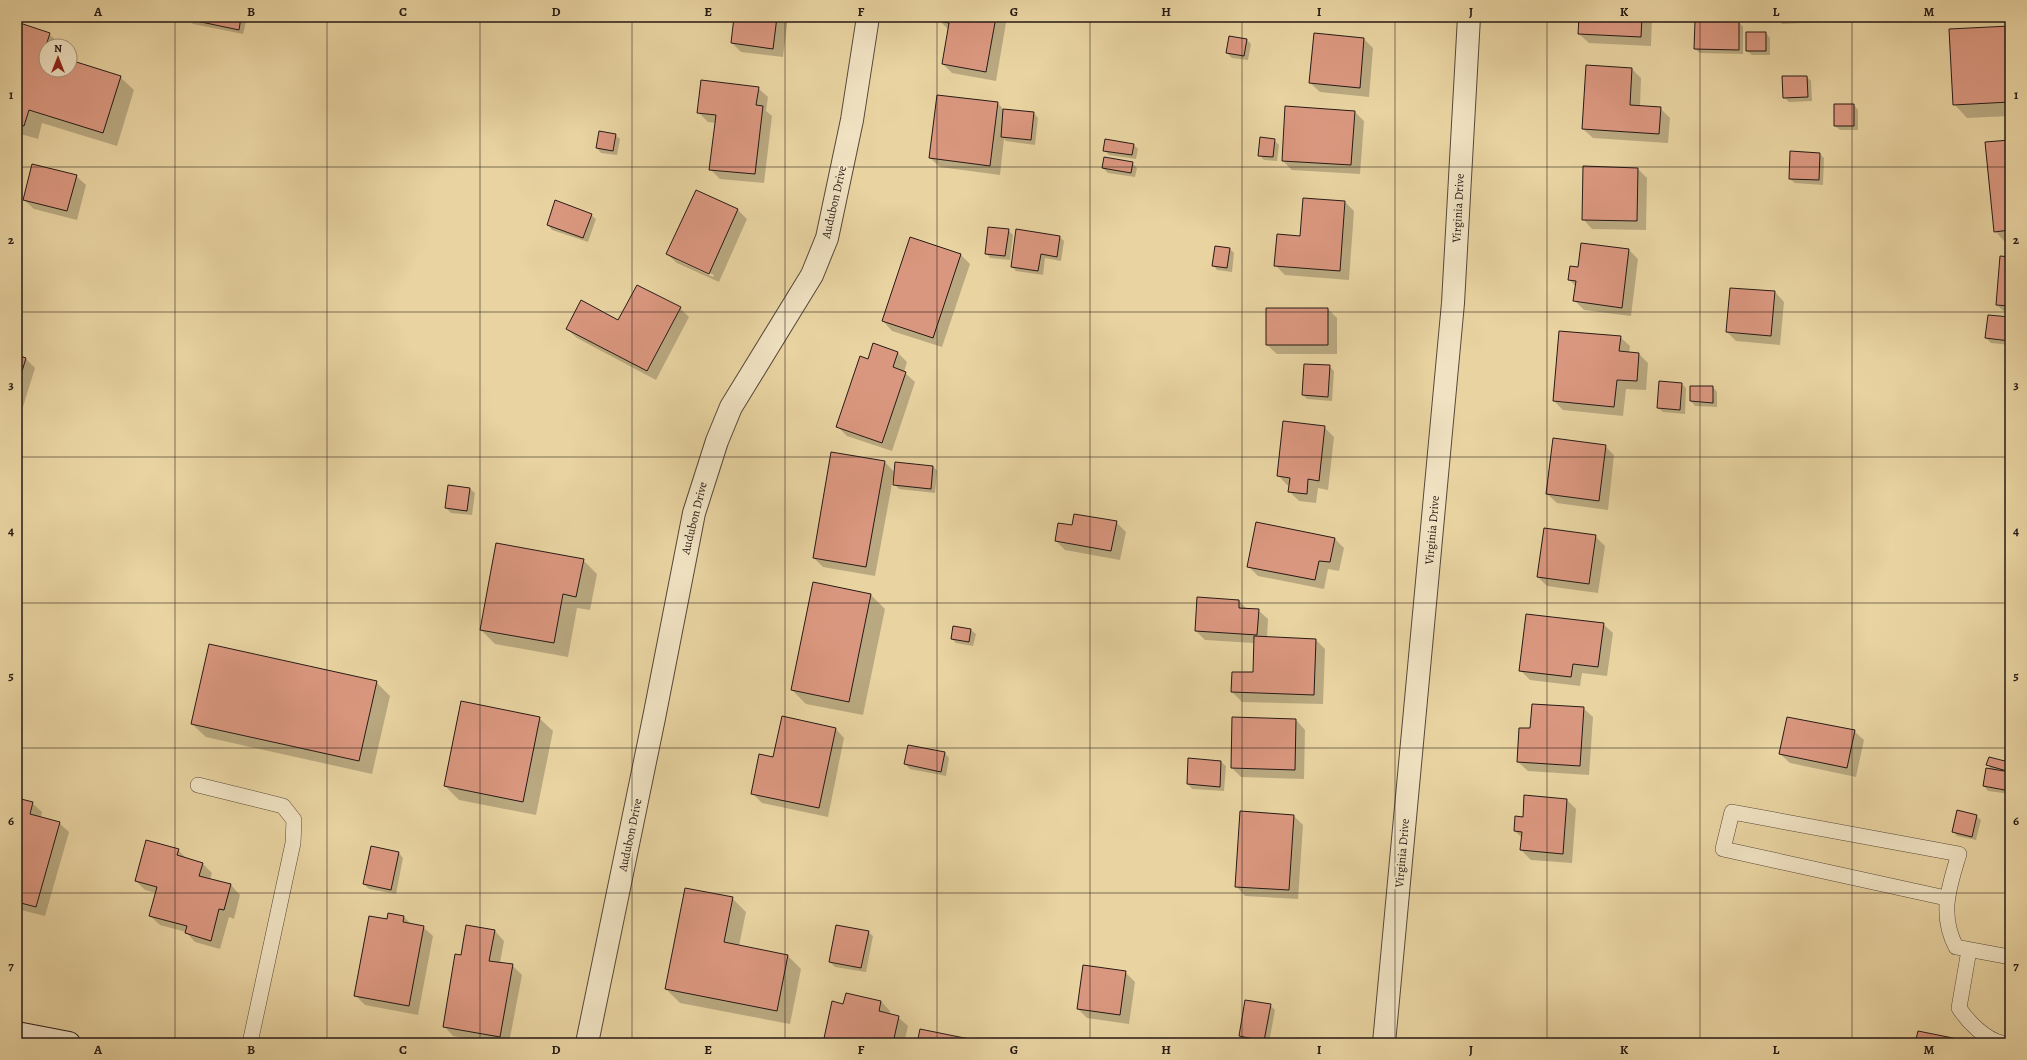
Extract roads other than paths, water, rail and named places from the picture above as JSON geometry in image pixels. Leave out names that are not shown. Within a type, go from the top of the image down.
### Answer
[{"type":"street","name":"Audubon Drive","points":[[586,1043],[654,718],[694,513],[714,448],[731,407],[812,275],[827,238],[852,120],[868,17]]},
{"type":"street","name":"Virginia Drive","points":[[1384,1043],[1453,303],[1469,17]]},
{"type":"street","points":[[17,1033],[69,1043]]},
{"type":"lane","points":[[198,785],[284,806],[294,820],[293,843],[250,1043]]},
{"type":"lane","points":[[1946,898],[1724,849],[1732,812],[1959,854],[1946,898],[1950,935],[1956,947],[2010,958]]},
{"type":"lane","points":[[1969,950],[1959,1008],[1966,1019],[1995,1042],[2002,1043]]}]
